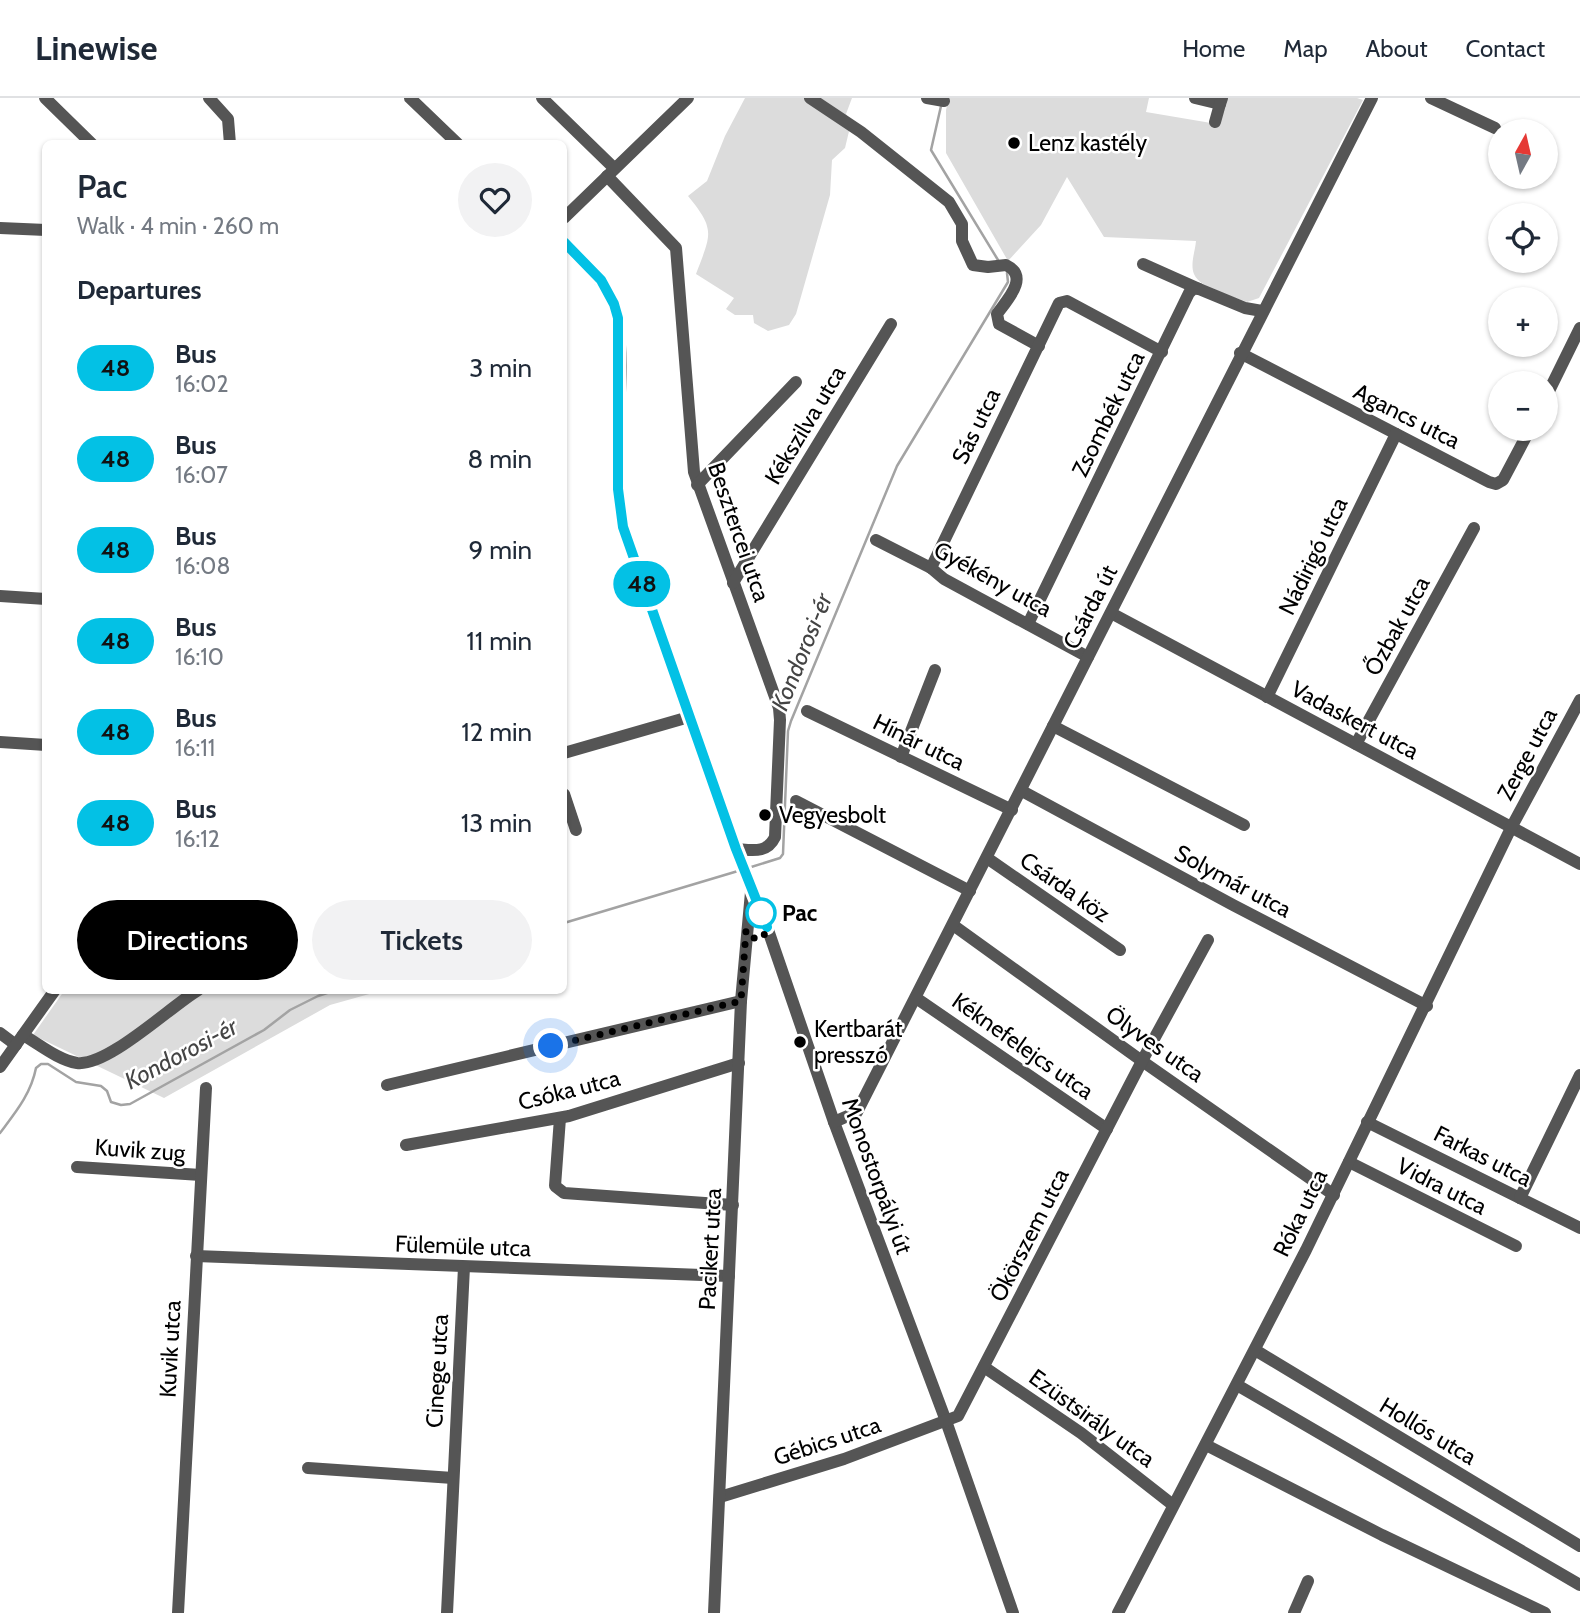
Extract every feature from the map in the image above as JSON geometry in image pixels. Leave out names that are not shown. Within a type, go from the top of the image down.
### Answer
[{"type":"street","points":[[44,98],[88,140]]},
{"type":"street","points":[[209,98],[228,119],[230,140]]},
{"type":"street","points":[[410,98],[454,140]]},
{"type":"street","name":"Besztercei utca","points":[[542,98],[611,172],[676,248],[690,439],[697,485],[779,708],[775,837],[766,848],[756,851],[736,849]]},
{"type":"street","points":[[567,215],[688,98]]},
{"type":"street","points":[[810,98],[861,132],[949,202],[962,224],[962,241],[974,265],[1006,265],[1014,270],[1016,289],[996,314],[997,319],[999,324],[1039,346]]},
{"type":"street","points":[[927,98],[944,101]]},
{"type":"street","points":[[1195,98],[1221,101],[1215,122]]},
{"type":"street","name":"Csárda út","points":[[834,1122],[857,1112],[1012,810],[1240,353],[1372,98]]},
{"type":"street","points":[[1431,98],[1488,125]]},
{"type":"street","points":[[0,228],[42,230]]},
{"type":"street","name":"Monostorpályi út","points":[[567,245],[601,280],[614,304],[620,332],[618,481],[623,527],[834,1122],[946,1421],[1013,1613]]},
{"type":"street","points":[[1143,264],[1245,308],[1262,311]]},
{"type":"street","name":"Zsombék utca","points":[[1028,624],[1189,293],[1194,288],[1199,289]]},
{"type":"street","name":"Sás utca","points":[[931,568],[1059,303],[1067,301],[1162,352]]},
{"type":"street","name":"Kékszilva utca","points":[[733,583],[891,324]]},
{"type":"street","points":[[1558,373],[1580,328]]},
{"type":"street","name":"Agancs utca","points":[[1240,353],[1496,484],[1507,474],[1524,441]]},
{"type":"street","points":[[697,485],[796,382]]},
{"type":"street","name":"Nádirigó utca","points":[[1267,697],[1396,434]]},
{"type":"street","name":"Őzbak utca","points":[[1356,744],[1474,528]]},
{"type":"street","name":"Gyékény utca","points":[[876,540],[1088,657]]},
{"type":"street","points":[[0,596],[42,598]]},
{"type":"street","name":"Vadaskert utca","points":[[1111,613],[1580,864]]},
{"type":"street","points":[[901,757],[935,670]]},
{"type":"street","name":"Zerge utca","points":[[1511,828],[1580,700]]},
{"type":"street","name":"Hínár utca","points":[[807,711],[1012,810]]},
{"type":"street","points":[[567,752],[689,717]]},
{"type":"street","points":[[1053,726],[1244,825]]},
{"type":"street","points":[[0,742],[42,745]]},
{"type":"street","name":"Solymár utca","points":[[1021,791],[1427,1006]]},
{"type":"street","points":[[796,801],[970,891]]},
{"type":"street","points":[[567,803],[576,830]]},
{"type":"street","name":"Róka utca","points":[[1118,1613],[1334,1195],[1511,828]]},
{"type":"street","name":"Csárda köz","points":[[987,858],[1120,950]]},
{"type":"street","name":"Pacikert utca","points":[[714,1613],[741,1001],[751,888]]},
{"type":"street","name":"Ölyves utca","points":[[953,925],[1334,1195]]},
{"type":"street","points":[[746,931],[751,938],[758,940],[766,935],[767,927]]},
{"type":"street","name":"Ökörszem utca","points":[[946,1421],[958,1416],[985,1367],[1142,1061],[1208,940]]},
{"type":"street","points":[[0,1067],[52,994]]},
{"type":"street","points":[[0,1033],[66,1060],[88,1062],[113,1051],[192,994]]},
{"type":"street","name":"Kéknefelejcs utca","points":[[916,998],[1107,1129]]},
{"type":"street","points":[[387,1085],[741,1001]]},
{"type":"street","name":"Csóka utca","points":[[406,1145],[560,1118],[739,1063]]},
{"type":"street","points":[[1520,1198],[1580,1075]]},
{"type":"street","name":"Kuvik utca","points":[[178,1613],[206,1088]]},
{"type":"street","points":[[560,1118],[555,1186],[564,1193],[733,1205]]},
{"type":"street","name":"Farkas utca","points":[[1367,1122],[1580,1228]]},
{"type":"street","name":"Vidra utca","points":[[1349,1162],[1516,1247]]},
{"type":"street","name":"Kuvik zug","points":[[77,1167],[201,1175]]},
{"type":"street","name":"Fülemüle utca","points":[[196,1256],[729,1276]]},
{"type":"street","name":"Cinege utca","points":[[447,1613],[464,1267]]},
{"type":"street","name":"Hollós utca","points":[[1255,1350],[1580,1546]]},
{"type":"street","name":"Ezüstsirály utca","points":[[985,1367],[1081,1433],[1174,1505]]},
{"type":"street","points":[[1237,1385],[1580,1585]]},
{"type":"street","name":"Gébics utca","points":[[720,1497],[844,1459],[946,1421]]},
{"type":"street","points":[[1206,1445],[1382,1535],[1545,1613]]},
{"type":"street","points":[[308,1468],[453,1478]]},
{"type":"street","points":[[1294,1613],[1308,1581]]},
{"type":"shaded area","points":[[745,98],[852,98],[846,114],[851,123],[845,148],[832,160],[830,195],[796,314],[789,325],[768,331],[754,323],[753,315],[735,315],[726,309],[734,298],[696,274],[708,233],[703,217],[688,196],[707,181],[725,136]]},
{"type":"shaded area","points":[[949,98],[1149,98],[1146,112],[1217,124],[1225,98],[1363,100],[1259,298],[1247,302],[1218,292],[1198,280],[1192,266],[1196,241],[1104,237],[1067,177],[1041,225],[1008,261],[946,153],[946,110]]},
{"type":"shaded area","points":[[62,994],[369,994],[330,1005],[164,1098],[33,1035]]},
{"type":"waterway","name":"Kondorosi-ér","points":[[941,106],[931,150],[998,260]]},
{"type":"waterway","name":"Kondorosi-ér","points":[[748,868],[780,858],[783,854],[788,731],[791,721],[897,466],[1008,282],[1007,273]]},
{"type":"waterway","name":"Kondorosi-ér","points":[[567,922],[738,871]]},
{"type":"waterway","name":"Kondorosi-ér","points":[[0,1133],[22,1103],[36,1068],[41,1064],[48,1064],[76,1082],[101,1086],[107,1091],[111,1102],[130,1104],[264,1030],[290,1010],[324,994]]},
{"type":"bus line","name":"48","points":[[567,245],[601,280],[614,304],[620,332],[618,489],[623,527],[736,849],[767,927]]},
{"type":"place","name":"Lenz kastély","points":[[1014,143]]},
{"type":"place","name":"Vegyesbolt","points":[[765,815]]},
{"type":"place","name":"Pac","points":[[761,913]]},
{"type":"place","name":"Kertbarát presszó","points":[[800,1042]]},
{"type":"route","points":[[551,1046],[741,1001],[746,931],[751,938],[758,940],[766,935],[767,927],[759,907],[761,913]]}]
